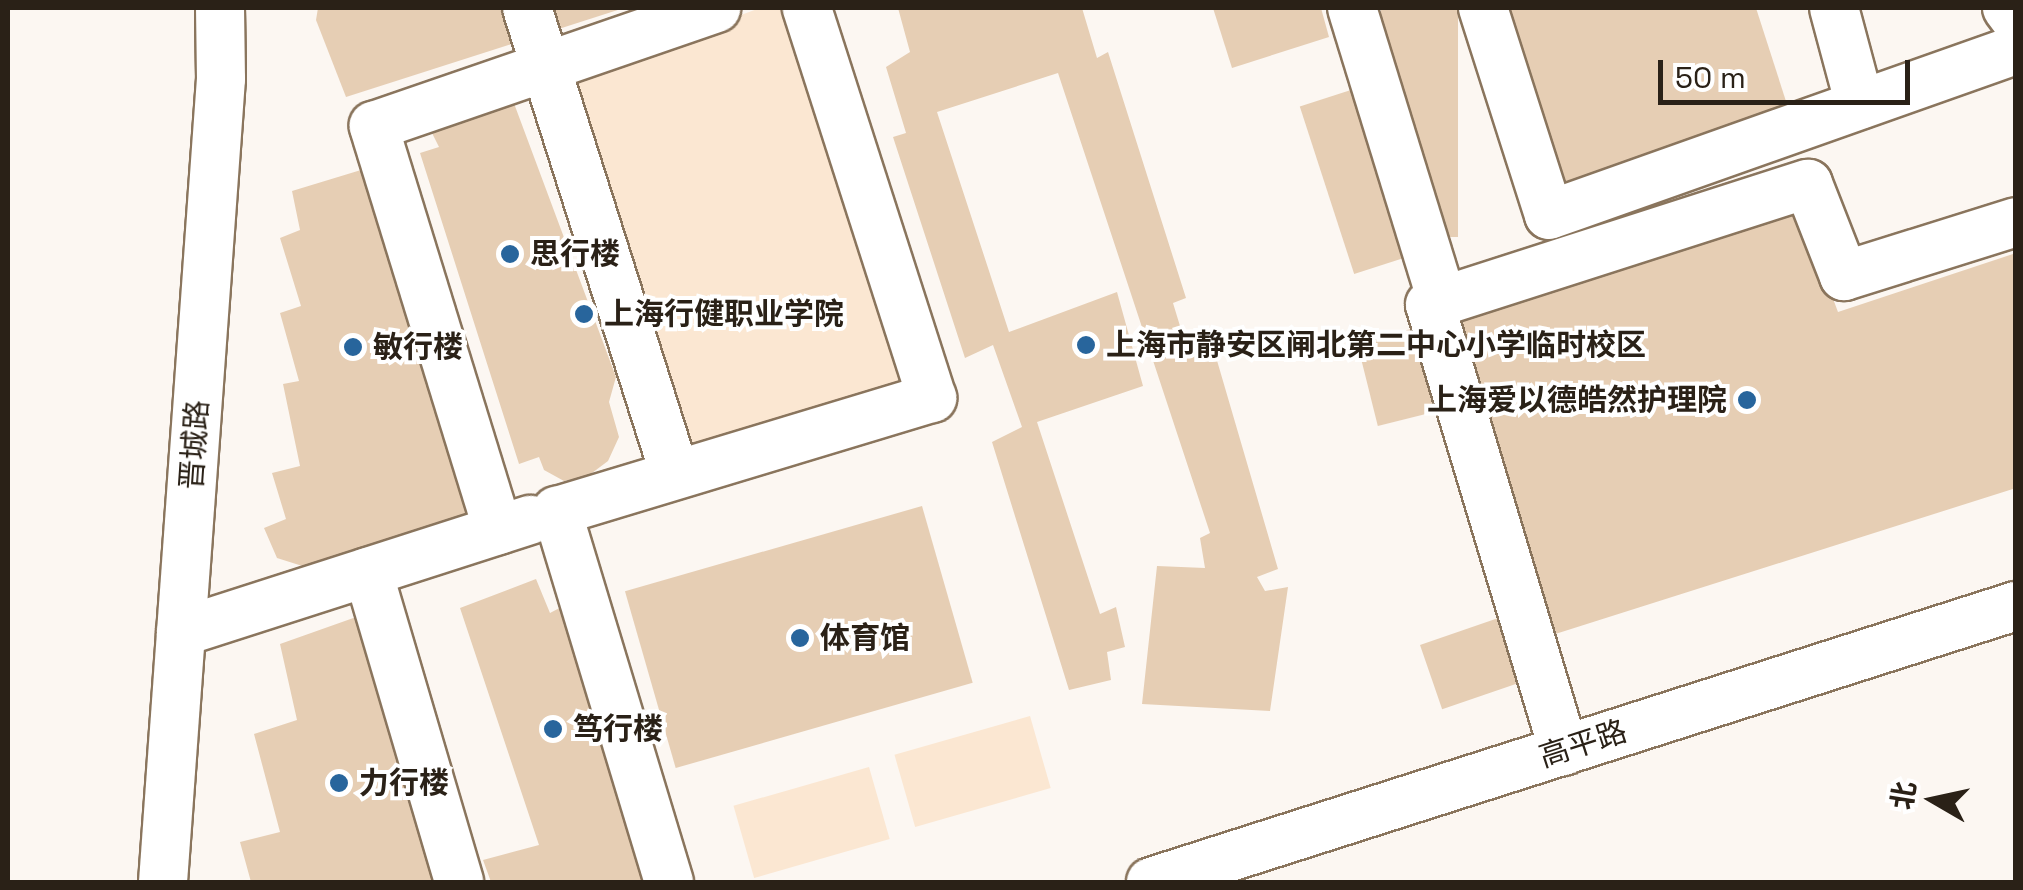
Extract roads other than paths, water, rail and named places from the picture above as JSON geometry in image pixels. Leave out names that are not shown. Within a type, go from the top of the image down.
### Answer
[{"type":"street","name":"晋城路","points":[[163,882],[221,79],[220,8]]},
{"type":"street","points":[[527,8],[675,474]]},
{"type":"street","points":[[498,530],[374,126],[716,8]]},
{"type":"street","points":[[181,632],[675,474],[932,398],[806,8]]},
{"type":"street","points":[[1352,8],[1442,301]]},
{"type":"street","points":[[1483,8],[1549,215],[2016,50]]},
{"type":"street","points":[[1834,8],[1860,105]]},
{"type":"street","points":[[2007,8],[2016,20]]},
{"type":"street","points":[[1564,750],[1430,305],[1808,184],[1844,276],[2016,222]]},
{"type":"street","points":[[557,512],[669,882]]},
{"type":"street","points":[[368,572],[459,882]]},
{"type":"street","name":"高平路","points":[[1152,882],[2016,606]]},
{"type":"place","name":"思行楼","points":[[510,254]]},
{"type":"place","name":"上海行健职业学院","points":[[584,314]]},
{"type":"place","name":"上海市静安区闸北第二中心小学临时校区","points":[[1086,345]]},
{"type":"place","name":"敏行楼","points":[[353,347]]},
{"type":"place","name":"上海爱以德皓然护理院","points":[[1747,400]]},
{"type":"place","name":"体育馆","points":[[800,638]]},
{"type":"place","name":"笃行楼","points":[[553,729]]},
{"type":"place","name":"力行楼","points":[[339,783]]}]
